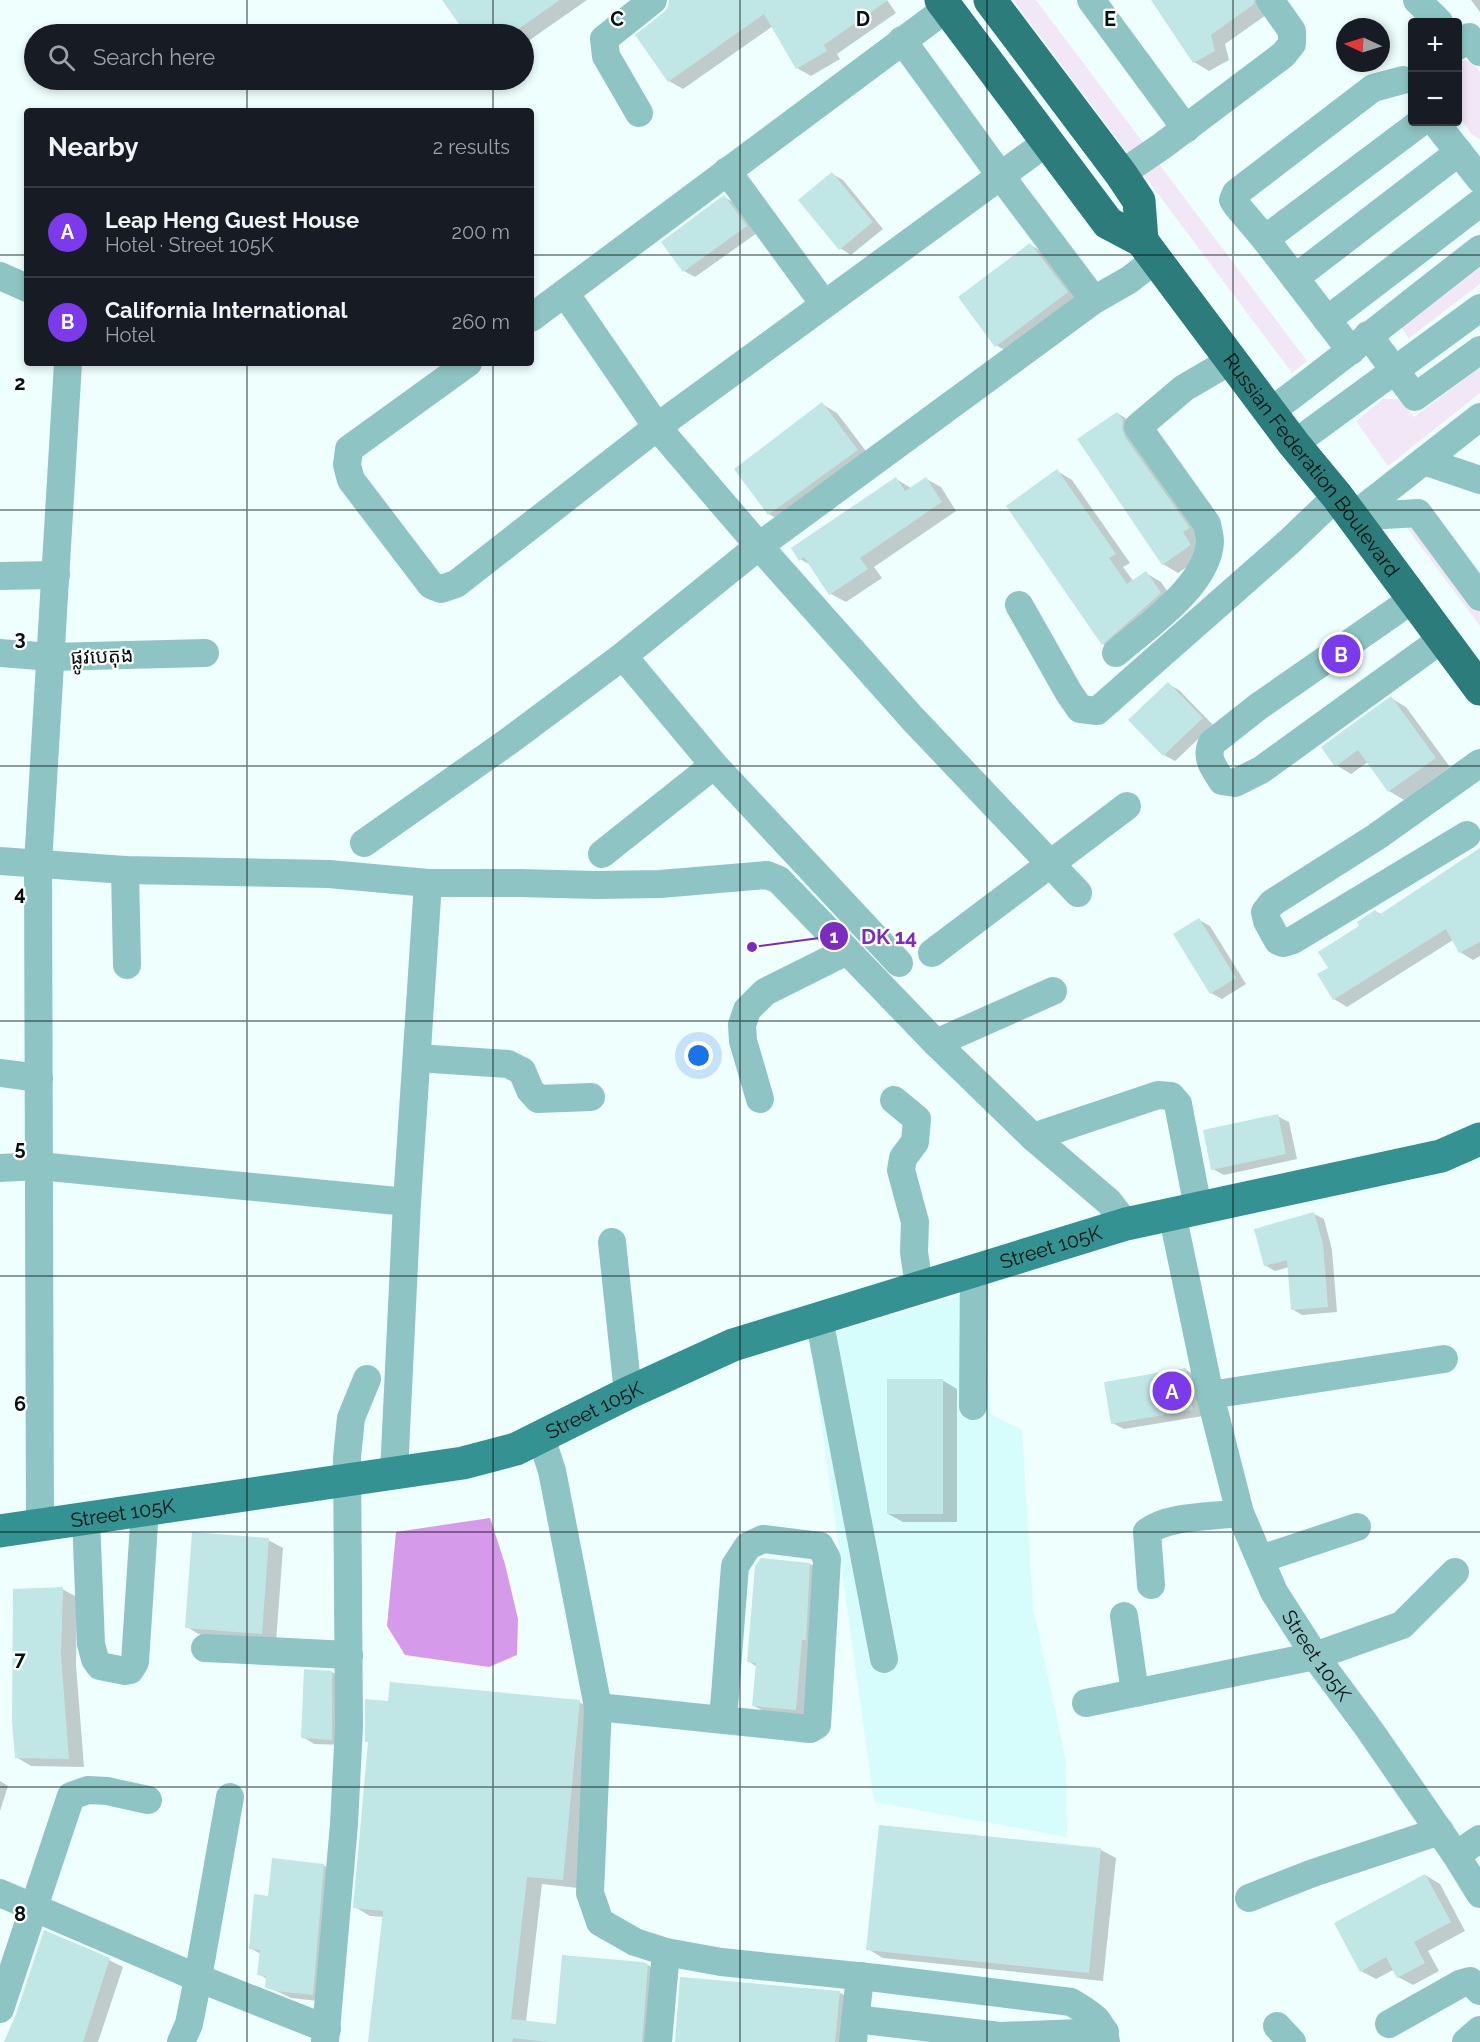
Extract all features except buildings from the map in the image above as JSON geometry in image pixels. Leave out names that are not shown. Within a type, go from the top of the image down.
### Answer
[{"type":"highway","points":[[990,0],[1139,201],[1148,251]]},
{"type":"highway","name":"Russian Federation Boulevard","points":[[944,4],[1108,223],[1148,251],[1480,689]]},
{"type":"main road","name":"Street 105K","points":[[0,1531],[463,1463],[516,1449],[628,1393],[733,1345],[1126,1224],[1441,1156],[1480,1139]]},
{"type":"street","points":[[639,113],[606,56],[604,39],[653,0]]},
{"type":"street","points":[[1091,0],[1186,129]]},
{"type":"street","points":[[1121,174],[1186,129],[1283,55],[1292,44],[1292,31],[1270,0]]},
{"type":"street","points":[[1417,0],[1435,18]]},
{"type":"street","points":[[534,316],[902,40],[944,4]]},
{"type":"street","points":[[902,40],[1094,300]]},
{"type":"street","points":[[1408,82],[1373,88],[1236,193],[1233,200],[1327,320],[1395,370],[1415,398],[1480,350]]},
{"type":"street","points":[[1265,239],[1416,126]]},
{"type":"street","points":[[1438,126],[1480,179]]},
{"type":"street","points":[[464,366],[349,449],[347,465],[351,480],[431,585],[441,589],[456,584],[657,427],[1047,141]]},
{"type":"street","points":[[1295,278],[1459,152]]},
{"type":"street","points":[[727,171],[824,304]]},
{"type":"street","points":[[1327,320],[1480,203]]},
{"type":"street","points":[[1270,412],[1480,249]]},
{"type":"street","points":[[364,843],[509,741],[623,656],[759,546],[1094,300],[1129,280],[1148,251]]},
{"type":"street","points":[[0,276],[24,287]]},
{"type":"street","points":[[565,293],[657,427],[912,718],[1078,893]]},
{"type":"street","points":[[1294,444],[1480,308]]},
{"type":"street","points":[[1116,653],[1183,596],[1206,560],[1210,542],[1207,524],[1138,427],[1185,388],[1232,360]]},
{"type":"street","points":[[40,1525],[38,864],[68,366]]},
{"type":"street","points":[[1019,605],[1080,709],[1097,711],[1290,541],[1424,461],[1480,417]]},
{"type":"street","points":[[1424,461],[1480,480]]},
{"type":"street","points":[[1344,507],[1418,513],[1480,597]]},
{"type":"street","points":[[0,576],[56,575]]},
{"type":"street","points":[[1413,599],[1259,706],[1212,743],[1209,760],[1222,782],[1235,783],[1261,770],[1442,639]]},
{"type":"street","name":"ផ្លូវបេតុង","points":[[0,653],[51,657],[205,653]]},
{"type":"street","points":[[623,656],[714,765],[899,963]]},
{"type":"street","points":[[1467,834],[1293,940],[1283,943],[1278,941],[1267,921],[1265,912],[1272,903],[1376,837],[1480,763]]},
{"type":"street","points":[[602,854],[714,765]]},
{"type":"street","points":[[932,952],[1127,806]]},
{"type":"street","points":[[1376,837],[1401,873]]},
{"type":"street","points":[[0,861],[125,870],[329,874],[428,883],[660,884],[767,875],[779,880],[936,1043],[1033,1137],[1109,1202],[1126,1224]]},
{"type":"street","points":[[125,870],[127,965]]},
{"type":"street","points":[[394,1473],[407,1202],[428,883]]},
{"type":"street","points":[[760,1099],[743,1041],[742,1025],[747,1010],[765,992],[847,951]]},
{"type":"street","points":[[936,1043],[1053,991]]},
{"type":"street","points":[[417,1058],[508,1064],[522,1071],[530,1090],[538,1099],[591,1097]]},
{"type":"street","points":[[0,1073],[39,1078]]},
{"type":"street","points":[[1033,1137],[1158,1095],[1170,1096],[1178,1104],[1185,1211]]},
{"type":"street","points":[[894,1100],[917,1119],[915,1142],[903,1158],[901,1170],[915,1222],[914,1252],[920,1287]]},
{"type":"street","points":[[0,1168],[39,1166],[407,1202]]},
{"type":"street","name":"Street 105K","points":[[1185,1211],[1210,1395],[1240,1514],[1274,1592],[1315,1656],[1370,1729],[1480,1894]]},
{"type":"street","points":[[612,1242],[628,1393]]},
{"type":"street","points":[[973,1406],[974,1270]]},
{"type":"street","points":[[819,1318],[884,1659]]},
{"type":"street","points":[[1210,1395],[1444,1359]]},
{"type":"street","points":[[0,1893],[326,2035],[344,1824],[349,1727],[347,1480],[351,1418],[367,1378]]},
{"type":"street","points":[[541,1437],[552,1471],[598,1707],[590,1893],[600,1922],[635,1942],[666,1952],[721,1962],[860,1977],[1005,1993],[1071,2002],[1097,2018],[1106,2037],[1000,2039],[854,2030],[860,1977]]},
{"type":"street","points":[[86,1518],[91,1644],[95,1659],[100,1666],[125,1671],[130,1670],[135,1662],[145,1509]]},
{"type":"street","points":[[1151,1585],[1147,1532],[1155,1525],[1240,1514]]},
{"type":"street","points":[[1261,1559],[1357,1527]]},
{"type":"street","points":[[598,1707],[723,1720],[810,1729],[817,1725],[826,1559],[820,1546],[764,1539],[748,1546],[735,1566],[723,1720]]},
{"type":"street","points":[[1086,1703],[1315,1656],[1402,1625],[1455,1572]]},
{"type":"street","points":[[1124,1616],[1135,1693]]},
{"type":"street","points":[[205,1648],[349,1655]]},
{"type":"street","points":[[0,2009],[71,1796],[88,1790],[107,1791],[148,1800]]},
{"type":"street","points":[[181,2042],[189,2024],[230,1797]]},
{"type":"street","points":[[1249,1898],[1314,1873],[1440,1832]]},
{"type":"street","points":[[1456,1856],[1480,1839]]},
{"type":"street","points":[[658,2042],[666,1952]]},
{"type":"street","points":[[1389,2024],[1460,1984],[1470,1981],[1480,1991]]},
{"type":"street","points":[[1000,2039],[1005,1993]]},
{"type":"street","points":[[1466,2042],[1480,2030]]},
{"type":"shaded area","points":[[1013,0],[1036,0],[1307,361],[1292,373]]},
{"type":"shaded area","points":[[1462,60],[1474,63],[1480,72],[1480,139],[1471,134],[1462,120]]},
{"type":"shaded area","points":[[1480,266],[1480,284],[1409,338],[1400,326]]},
{"type":"shaded area","points":[[1480,367],[1480,393],[1388,466],[1356,421],[1383,399],[1399,399],[1414,417]]},
{"type":"shaded area","points":[[1420,518],[1480,598],[1480,626],[1407,528]]},
{"type":"shaded area","points":[[982,1289],[991,1414],[1022,1430],[1033,1607],[1066,1761],[1067,1837],[874,1802],[810,1340]]},
{"type":"shaded area","points":[[490,1518],[505,1564],[518,1619],[517,1655],[489,1667],[405,1655],[387,1626],[396,1532]]},
{"type":"place","name":"California International","points":[[1341,654]]},
{"type":"place","name":"DK 14","points":[[752,947]]},
{"type":"place","name":"Leap Heng Guest House","points":[[1172,1391]]}]
